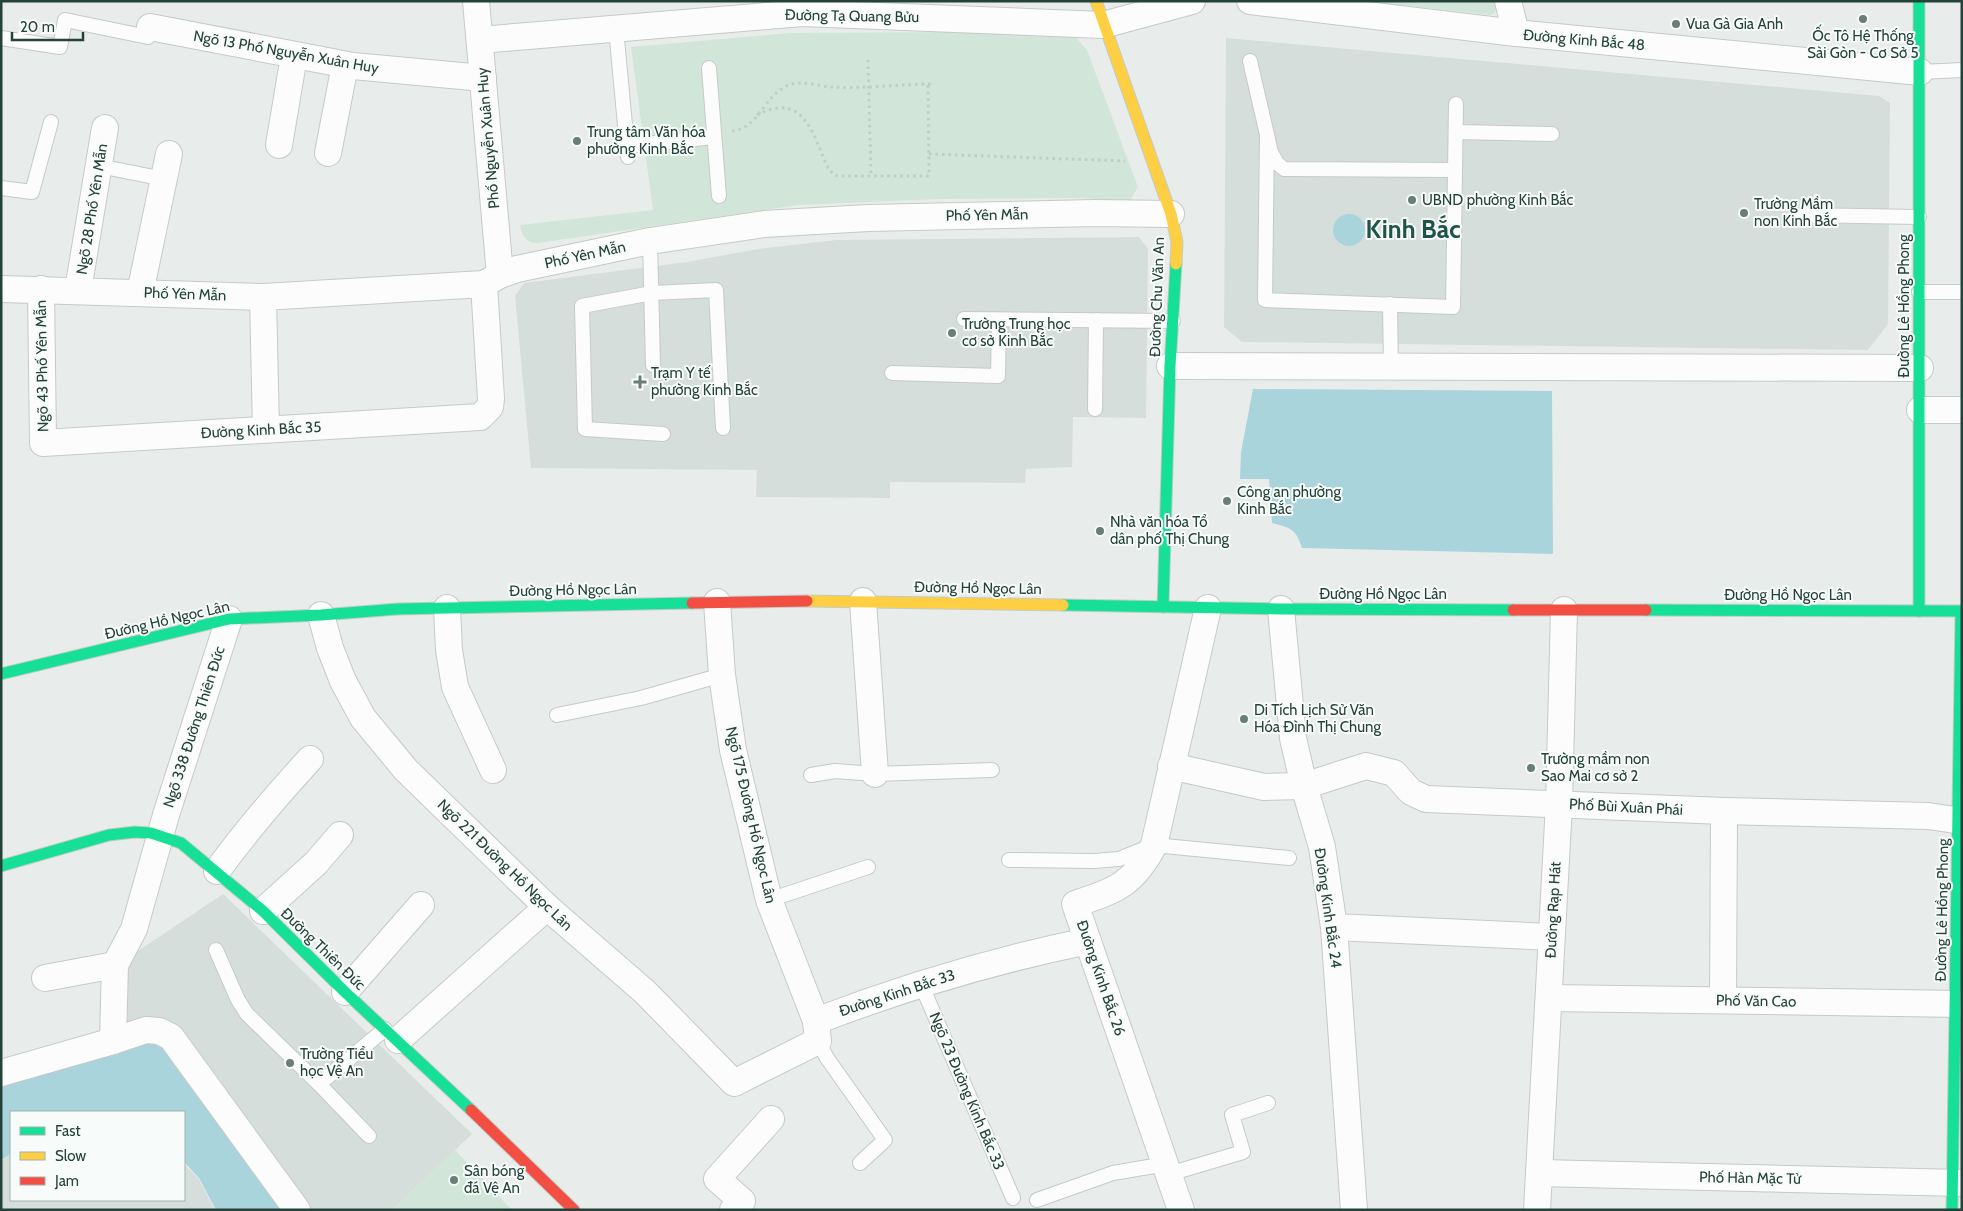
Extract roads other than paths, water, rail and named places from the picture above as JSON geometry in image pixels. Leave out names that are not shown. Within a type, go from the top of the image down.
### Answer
[{"type":"street","name":"Phố Nguyễn Xuân Huy","points":[[476,1],[483,78],[492,279],[491,399],[490,407],[480,418]]},
{"type":"street","name":"Đường Tạ Quang Bửu","points":[[480,40],[802,13],[1100,13],[1192,1]]},
{"type":"street","name":"Đường Kinh Bắc 48","points":[[1250,1],[1516,33],[1920,72]]},
{"type":"street","points":[[1508,1],[1516,33]]},
{"type":"street","name":"Đường Lê Hồng Phong","points":[[1919,1],[1919,611]]},
{"type":"street","name":"Đường Chu Văn An","points":[[1100,13],[1171,214],[1177,242],[1170,366],[1163,607]]},
{"type":"street","name":"Ngõ 13 Phố Nguyễn Xuân Huy","points":[[150,27],[345,65],[483,78]]},
{"type":"street","points":[[279,145],[294,56]]},
{"type":"street","points":[[328,153],[345,65]]},
{"type":"street","name":"Ngõ 28 Phố Yên Mẫn","points":[[78,290],[105,128]]},
{"type":"street","points":[[140,293],[167,167]]},
{"type":"street","name":"Phố Yên Mẫn","points":[[1,290],[41,289],[263,297],[492,279],[517,269],[650,241],[764,224],[868,218],[1095,213],[1171,214]]},
{"type":"street","name":"Ngõ 43 Phố Yên Mẫn","points":[[41,289],[43,443]]},
{"type":"street","points":[[263,297],[266,429]]},
{"type":"street","points":[[1170,366],[1920,368]]},
{"type":"street","points":[[1920,410],[1962,410]]},
{"type":"street","name":"Đường Kinh Bắc 35","points":[[43,443],[480,418]]},
{"type":"street","points":[[863,601],[876,774]]},
{"type":"street","name":"Đường Hồ Ngọc Lân","points":[[1,674],[229,619],[398,609],[717,602],[863,601],[1281,609],[1961,611]]},
{"type":"street","name":"Ngõ 175 Đường Hồ Ngọc Lân","points":[[717,602],[722,674],[734,750],[769,900],[817,1031]]},
{"type":"street","points":[[447,608],[455,687],[493,770]]},
{"type":"street","name":"Đường Kinh Bắc 26","points":[[1181,1210],[1075,904],[1108,893],[1127,881],[1145,862],[1154,846],[1208,608]]},
{"type":"street","name":"Đường Kinh Bắc 24","points":[[1281,609],[1293,738],[1304,786],[1322,847],[1334,927],[1354,1210]]},
{"type":"street","name":"Đường Rạp Hát","points":[[1537,1210],[1550,998],[1551,937],[1559,804],[1564,610]]},
{"type":"street","name":"Đường Lê Hồng Phong","points":[[1952,1210],[1957,1183],[1961,611]]},
{"type":"street","name":"Ngõ 221 Đường Hồ Ngọc Lân","points":[[321,615],[330,648],[362,718],[406,770],[548,907],[645,992],[734,1082]]},
{"type":"street","name":"Ngõ 338 Đường Thiên Đức","points":[[115,965],[134,929],[160,835],[229,619]]},
{"type":"street","points":[[217,871],[238,840],[310,759]]},
{"type":"street","name":"Phố Bùi Xuân Phái","points":[[1171,766],[1264,787],[1304,786],[1366,766],[1394,774],[1412,792],[1426,798],[1724,811],[1928,816],[1960,821]]},
{"type":"street","points":[[1723,1000],[1724,811]]},
{"type":"street","name":"Đường Thiên Đức","points":[[1,866],[109,834],[135,832],[160,835],[188,847],[263,911],[345,992],[574,1210]]},
{"type":"street","points":[[263,911],[316,863],[340,835]]},
{"type":"street","points":[[345,992],[421,905]]},
{"type":"street","points":[[392,1035],[548,907]]},
{"type":"street","points":[[1334,927],[1551,937]]},
{"type":"street","name":"Đường Kinh Bắc 33","points":[[734,1082],[817,1031],[921,984],[979,966],[1088,940]]},
{"type":"street","points":[[45,978],[115,965],[113,1042]]},
{"type":"street","name":"Phố Văn Cao","points":[[1550,998],[1958,1004]]},
{"type":"street","points":[[1,1073],[113,1042],[146,1030],[159,1031],[171,1037],[297,1210]]},
{"type":"street","points":[[733,1210],[742,1201],[717,1179],[770,1119]]},
{"type":"street","name":"Phố Hàn Mặc Tử","points":[[1539,1173],[1957,1183]]},
{"type":"lane","points":[[1,38],[60,47],[65,20],[148,37],[150,27]]},
{"type":"lane","points":[[616,29],[628,151],[714,134]]},
{"type":"lane","points":[[1250,61],[1271,152],[1277,163],[1284,170],[1455,170]]},
{"type":"lane","points":[[708,68],[719,196]]},
{"type":"lane","points":[[1920,72],[1962,70]]},
{"type":"lane","points":[[1267,136],[1265,300],[1453,307],[1456,104]]},
{"type":"lane","points":[[1,188],[32,192],[51,122]]},
{"type":"lane","points":[[1456,132],[1552,134]]},
{"type":"lane","points":[[99,166],[167,167]]},
{"type":"lane","points":[[1802,215],[1918,217]]},
{"type":"lane","points":[[650,241],[654,366]]},
{"type":"lane","points":[[663,434],[585,429],[582,306],[652,294],[716,290],[723,428]]},
{"type":"lane","points":[[1919,292],[1962,292]]},
{"type":"lane","points":[[1390,304],[1391,367]]},
{"type":"lane","points":[[964,319],[1173,321]]},
{"type":"lane","points":[[892,373],[998,376],[1000,320]]},
{"type":"lane","points":[[1095,409],[1096,320]]},
{"type":"lane","points":[[557,715],[641,698],[722,674]]},
{"type":"lane","points":[[811,775],[835,771],[876,774],[951,773],[992,770]]},
{"type":"lane","points":[[1009,860],[1094,861],[1120,859],[1154,846],[1289,858]]},
{"type":"lane","points":[[769,900],[868,867]]},
{"type":"lane","points":[[216,950],[238,1000],[247,1014],[369,1136]]},
{"type":"lane","name":"Ngõ 23 Đường Kinh Bắc 33","points":[[921,984],[1013,1198]]},
{"type":"lane","points":[[817,1031],[827,1058],[885,1140],[860,1163]]},
{"type":"lane","points":[[319,1084],[392,1035]]},
{"type":"lane","points":[[1037,1200],[1113,1173],[1168,1169],[1244,1152],[1232,1115],[1268,1103]]},
{"type":"water","points":[[1349,214],[1361,218],[1365,230],[1361,242],[1349,246],[1337,242],[1333,230],[1337,218]]},
{"type":"water","points":[[1253,389],[1552,391],[1553,554],[1302,548],[1292,530],[1272,523],[1269,479],[1240,479],[1241,452]]},
{"type":"water","points":[[167,1038],[289,1210],[216,1210],[199,1178],[185,1163],[185,1111],[10,1111],[10,1155],[1,1160],[1,1079]]},
{"type":"place","name":"Ốc Tô Hệ Thống Sài Gòn - Cơ Sở 5","points":[[1863,19]]},
{"type":"place","name":"Vua Gà Gia Anh","points":[[1676,24]]},
{"type":"place","name":"Trung tâm Văn hóa phường Kinh Bắc","points":[[577,141]]},
{"type":"place","name":"UBND phường Kinh Bắc","points":[[1412,200]]},
{"type":"place","name":"Trường Mầm non Kinh Bắc","points":[[1744,213]]},
{"type":"place","name":"Trường Trung học cơ sở Kinh Bắc","points":[[952,333]]},
{"type":"place","name":"Trạm Y tế phường Kinh Bắc","points":[[640,382]]},
{"type":"place","name":"Công an phường Kinh Bắc","points":[[1227,501]]},
{"type":"place","name":"Nhà văn hóa Tổ dân phố Thị Chung","points":[[1100,531]]},
{"type":"place","name":"Di Tích Lịch Sử Văn Hóa Đình Thị Chung","points":[[1244,719]]},
{"type":"place","name":"Trường mầm non Sao Mai cơ sở 2","points":[[1531,768]]},
{"type":"place","name":"Trường Tiểu học Vệ An","points":[[290,1063]]},
{"type":"place","name":"Sân bóng đá Vệ An","points":[[454,1180]]},
{"type":"district","name":"Kinh Bắc","points":[[1413,229]]}]
